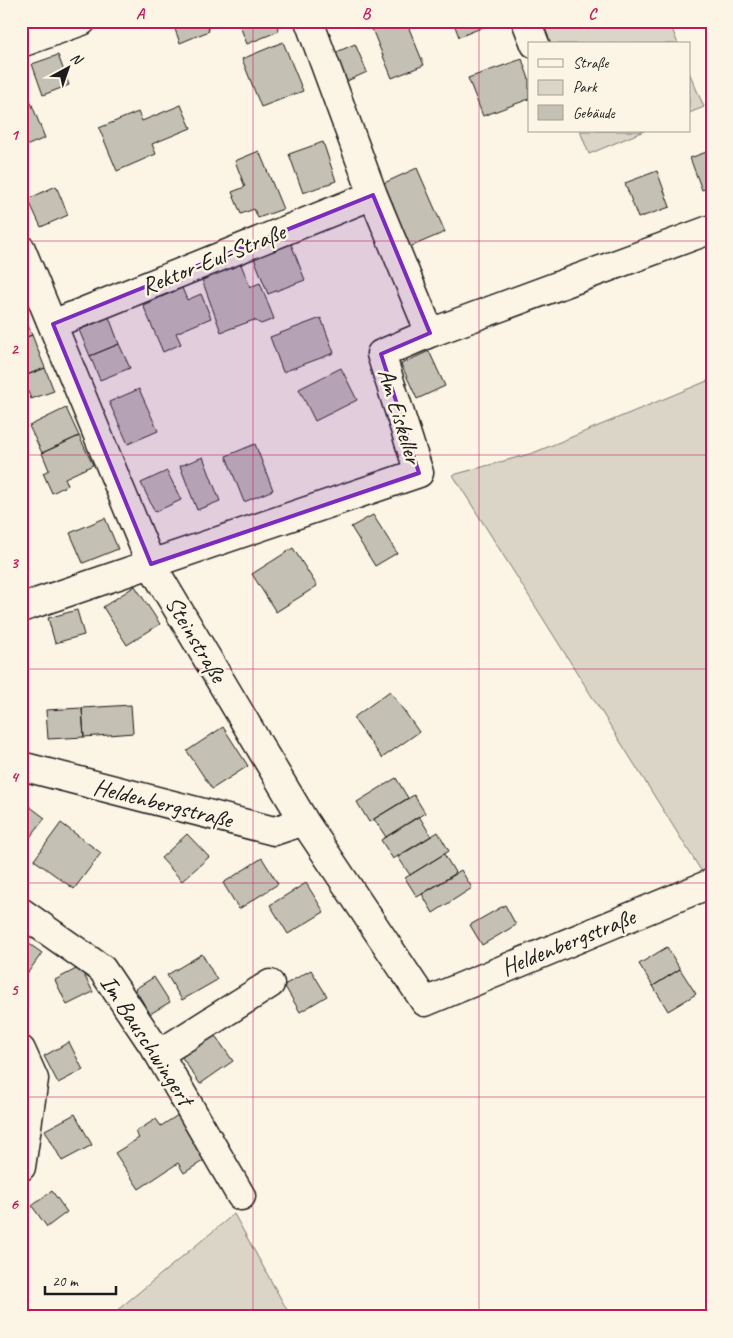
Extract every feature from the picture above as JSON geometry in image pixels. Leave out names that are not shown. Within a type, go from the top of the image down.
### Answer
[{"type":"street","points":[[21,43],[82,21]]},
{"type":"street","points":[[309,21],[373,195],[430,333]]},
{"type":"street","points":[[526,21],[534,42]]},
{"type":"street","name":"Rektor-Eul-Straße","points":[[53,324],[373,195]]},
{"type":"street","name":"Am Eiskeller","points":[[21,608],[419,472],[381,354],[430,333],[712,229]]},
{"type":"street","name":"Steinstraße","points":[[21,249],[151,564],[304,821],[425,1002]]},
{"type":"street","name":"Heldenbergstraße","points":[[21,766],[274,831],[304,821]]},
{"type":"street","name":"Heldenbergstraße","points":[[425,1002],[712,883]]},
{"type":"street","name":"Im Bauschwingert","points":[[21,912],[102,969],[159,1054],[241,1196]]},
{"type":"street","points":[[159,1054],[270,984]]},
{"type":"street","points":[[21,1050],[34,1080],[21,1167]]},
{"type":"highlighted area","points":[[373,195],[430,333],[381,354],[419,473],[151,564],[53,324]]},
{"type":"green space","points":[[535,21],[669,21],[677,42],[543,42]]},
{"type":"green space","points":[[690,74],[704,107],[690,113]]},
{"type":"green space","points":[[580,132],[642,132],[589,154]]},
{"type":"green space","points":[[712,379],[712,866],[702,872],[453,475],[533,453]]},
{"type":"green space","points":[[234,1214],[291,1317],[109,1317]]},
{"type":"building","points":[[21,21],[45,21],[23,30]]},
{"type":"building","points":[[172,21],[206,21],[209,31],[180,43]]},
{"type":"building","points":[[238,21],[275,21],[279,31],[247,44]]},
{"type":"building","points":[[393,21],[406,21],[424,65],[392,78],[372,29]]},
{"type":"building","points":[[453,21],[498,21],[459,37]]},
{"type":"building","points":[[283,42],[303,91],[261,107],[242,59]]},
{"type":"building","points":[[355,44],[367,72],[345,82],[332,54]]},
{"type":"building","points":[[58,55],[69,85],[43,95],[32,64]]},
{"type":"building","points":[[522,59],[528,76],[528,99],[483,116],[468,78]]},
{"type":"building","points":[[21,77],[45,138],[21,148]]},
{"type":"building","points":[[181,105],[191,128],[152,144],[156,154],[117,171],[99,128],[138,112],[142,121]]},
{"type":"building","points":[[323,142],[336,181],[303,193],[289,154]]},
{"type":"building","points":[[712,150],[712,186],[702,190],[690,158]]},
{"type":"building","points":[[259,151],[283,209],[258,218],[254,209],[241,214],[232,192],[245,187],[235,161]]},
{"type":"building","points":[[417,168],[445,232],[410,247],[382,184]]},
{"type":"building","points":[[657,171],[670,207],[638,218],[625,183]]},
{"type":"building","points":[[56,186],[68,215],[41,227],[28,199]]},
{"type":"building","points":[[291,244],[305,280],[268,294],[254,258]]},
{"type":"building","points":[[240,262],[250,287],[260,283],[274,319],[261,324],[254,320],[221,332],[201,277]]},
{"type":"building","points":[[182,288],[187,300],[201,294],[211,318],[176,333],[181,344],[163,352],[143,305]]},
{"type":"building","points":[[21,309],[32,335],[21,339]]},
{"type":"building","points":[[109,317],[119,344],[90,356],[79,330]]},
{"type":"building","points":[[321,318],[334,353],[283,372],[270,337]]},
{"type":"building","points":[[32,335],[45,368],[21,377],[21,339]]},
{"type":"building","points":[[119,344],[130,368],[100,380],[90,356]]},
{"type":"building","points":[[429,351],[445,386],[417,399],[401,364]]},
{"type":"building","points":[[45,368],[54,391],[31,399],[22,377]]},
{"type":"building","points":[[341,368],[357,400],[315,421],[299,389]]},
{"type":"building","points":[[139,389],[158,431],[128,444],[109,402]]},
{"type":"building","points":[[66,408],[79,436],[42,453],[29,426]]},
{"type":"building","points":[[79,436],[93,465],[65,478],[68,485],[52,493],[43,473],[49,470],[42,453]]},
{"type":"building","points":[[255,444],[273,490],[244,502],[226,456]]},
{"type":"building","points":[[203,457],[220,501],[197,510],[180,466]]},
{"type":"building","points":[[167,471],[181,500],[155,512],[141,483]]},
{"type":"building","points":[[373,515],[397,553],[375,566],[351,527]]},
{"type":"building","points":[[105,518],[118,549],[83,563],[70,533]]},
{"type":"building","points":[[293,548],[317,586],[276,612],[252,574]]},
{"type":"building","points":[[21,552],[27,570],[21,572]]},
{"type":"building","points":[[135,586],[160,624],[127,645],[103,607]]},
{"type":"building","points":[[77,610],[84,635],[55,643],[48,618]]},
{"type":"building","points":[[390,691],[419,732],[382,758],[353,718]]},
{"type":"building","points":[[131,705],[133,733],[84,737],[82,708]]},
{"type":"building","points":[[82,708],[84,737],[48,739],[46,710]]},
{"type":"building","points":[[223,727],[248,766],[212,789],[187,751]]},
{"type":"building","points":[[396,778],[408,798],[369,822],[357,802]]},
{"type":"building","points":[[414,795],[425,813],[386,837],[374,819]]},
{"type":"building","points":[[21,800],[45,818],[27,841],[21,837]]},
{"type":"building","points":[[419,816],[431,836],[393,859],[381,840]]},
{"type":"building","points":[[61,823],[101,853],[74,889],[34,860]]},
{"type":"building","points":[[438,832],[449,851],[410,875],[398,857]]},
{"type":"building","points":[[187,834],[209,857],[182,881],[161,858]]},
{"type":"building","points":[[444,854],[456,874],[417,897],[405,878]]},
{"type":"building","points":[[262,858],[278,884],[239,909],[223,883]]},
{"type":"building","points":[[461,870],[472,888],[433,913],[422,894]]},
{"type":"building","points":[[306,883],[324,912],[288,934],[270,905]]},
{"type":"building","points":[[505,905],[516,925],[482,945],[470,925]]},
{"type":"building","points":[[21,938],[42,953],[21,982]]},
{"type":"building","points":[[667,947],[680,969],[653,986],[639,964]]},
{"type":"building","points":[[202,954],[217,980],[182,1000],[167,975]]},
{"type":"building","points":[[80,967],[93,992],[67,1005],[55,980]]},
{"type":"building","points":[[680,969],[696,994],[668,1011],[653,986]]},
{"type":"building","points":[[311,970],[327,996],[300,1012],[284,985]]},
{"type":"building","points":[[154,977],[170,1002],[150,1014],[135,989]]},
{"type":"building","points":[[209,1027],[233,1061],[200,1084],[177,1050]]},
{"type":"building","points":[[69,1042],[83,1070],[58,1083],[44,1056]]},
{"type":"building","points":[[75,1114],[92,1145],[62,1161],[45,1130]]},
{"type":"building","points":[[178,1115],[206,1159],[184,1173],[178,1163],[139,1189],[115,1153],[139,1138],[135,1132],[156,1119],[161,1126]]},
{"type":"building","points":[[52,1191],[67,1212],[47,1227],[32,1206]]}]
